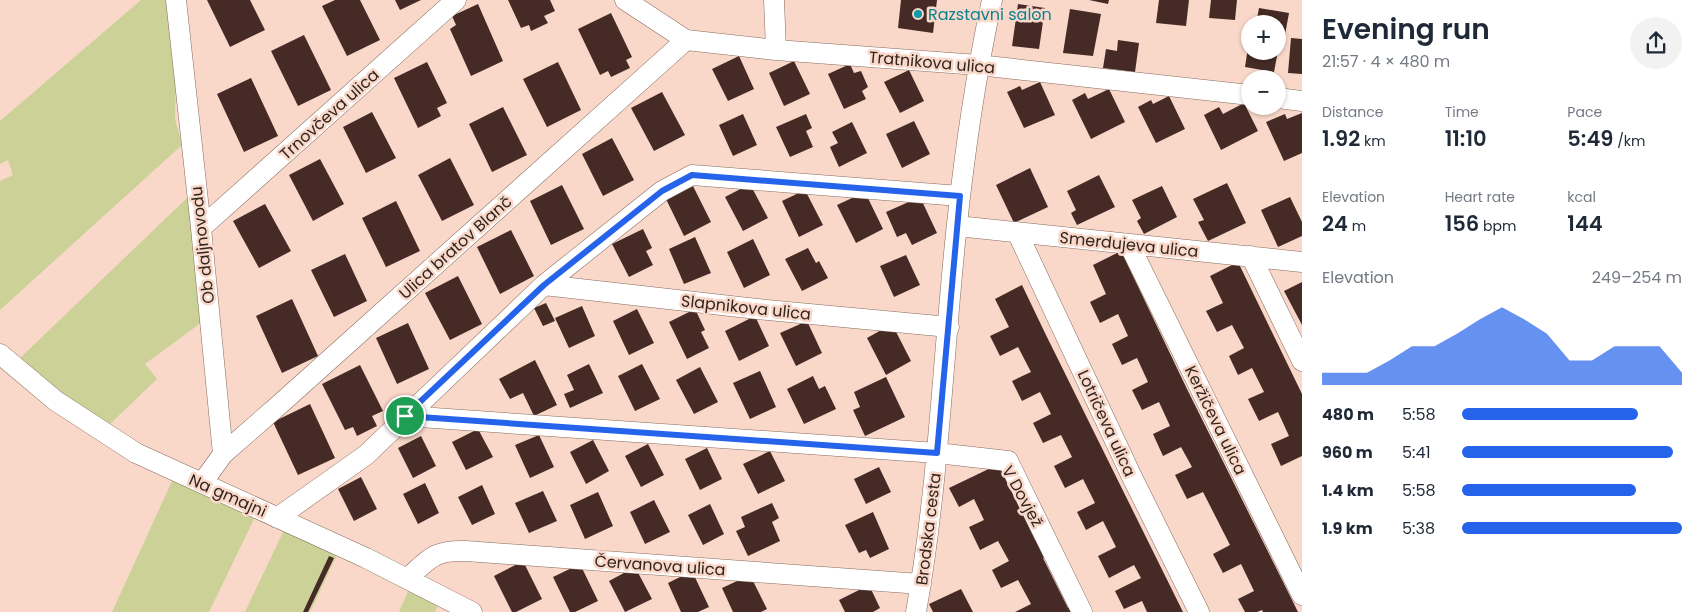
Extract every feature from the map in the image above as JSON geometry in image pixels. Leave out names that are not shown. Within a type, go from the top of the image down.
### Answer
[{"type":"street","name":"Trnovčeva ulica","points":[[201,228],[456,0]]},
{"type":"street","name":"Tratnikova ulica","points":[[625,0],[686,40],[776,50],[978,65],[1241,94]]},
{"type":"street","points":[[774,0],[776,50]]},
{"type":"street","name":"Brodska cesta","points":[[916,612],[937,453],[960,196],[978,65],[992,0]]},
{"type":"street","name":"Ob daljnovodu","points":[[178,1],[223,454]]},
{"type":"street","name":"Ulica bratov Blanč","points":[[223,454],[686,40]]},
{"type":"street","points":[[1286,99],[1302,101]]},
{"type":"street","points":[[277,518],[366,455],[544,285],[662,191],[692,175],[960,196]]},
{"type":"street","name":"Smerdujeva ulica","points":[[957,226],[1302,262]]},
{"type":"street","name":"Lotričeva ulica","points":[[1017,232],[1132,477],[1199,612]]},
{"type":"street","name":"Keržičeva ulica","points":[[1129,244],[1302,595]]},
{"type":"street","points":[[1251,256],[1302,361]]},
{"type":"street","name":"Slapnikova ulica","points":[[544,285],[757,309],[949,327]]},
{"type":"street","name":"Na gmajni","points":[[0,354],[56,401],[136,453],[408,578],[472,612]]},
{"type":"street","name":"V Dovjež","points":[[405,416],[937,453],[1008,461],[1082,612]]},
{"type":"street","points":[[202,483],[223,454]]},
{"type":"street","name":"Červanova ulica","points":[[408,578],[431,557],[448,550],[921,584]]},
{"type":"green space","points":[[141,0],[168,0],[176,74],[175,119],[182,145],[0,310],[0,181],[13,175],[8,160],[0,164],[0,121]]},
{"type":"green space","points":[[187,198],[194,239],[202,322],[145,364],[157,379],[109,425],[97,419],[18,360]]},
{"type":"green space","points":[[173,479],[255,517],[209,612],[112,612]]},
{"type":"green space","points":[[284,530],[337,555],[310,612],[245,612]]},
{"type":"green space","points":[[409,589],[438,604],[435,612],[399,612]]},
{"type":"building","points":[[207,0],[250,0],[265,30],[230,47]]},
{"type":"building","points":[[335,0],[360,0],[380,40],[347,56],[322,6]]},
{"type":"building","points":[[395,0],[421,0],[400,10]]},
{"type":"building","points":[[508,0],[550,0],[555,11],[544,16],[548,23],[531,31],[529,25],[521,28]]},
{"type":"building","name":"Razstavni salon","points":[[901,0],[937,0],[933,33],[898,28]]},
{"type":"building","points":[[1089,0],[1109,0],[1108,4]]},
{"type":"building","points":[[1159,0],[1189,0],[1186,26],[1156,23]]},
{"type":"building","points":[[1211,0],[1237,0],[1235,20],[1209,18]]},
{"type":"building","points":[[478,4],[503,61],[471,76],[450,29],[456,25],[452,16]]},
{"type":"building","points":[[1018,4],[1045,8],[1039,49],[1012,46]]},
{"type":"building","points":[[1259,8],[1289,13],[1286,29],[1286,15],[1258,15]]},
{"type":"building","points":[[1070,9],[1101,14],[1093,56],[1063,53]]},
{"type":"building","points":[[611,13],[632,57],[626,60],[630,68],[611,77],[608,71],[600,75],[578,29]]},
{"type":"building","points":[[304,35],[331,90],[298,106],[271,51]]},
{"type":"building","points":[[1291,38],[1302,39],[1302,74],[1288,73]]},
{"type":"building","points":[[1118,40],[1139,43],[1135,72],[1103,68],[1106,49],[1117,51]]},
{"type":"building","points":[[739,56],[754,89],[728,101],[712,69]]},
{"type":"building","points":[[1246,60],[1276,60],[1274,70],[1245,67]]},
{"type":"building","points":[[794,61],[810,94],[784,106],[769,73]]},
{"type":"building","points":[[427,62],[447,103],[437,108],[441,116],[418,128],[394,78]]},
{"type":"building","points":[[558,62],[581,110],[547,127],[523,79]]},
{"type":"building","points":[[850,64],[854,73],[861,71],[868,87],[862,91],[866,99],[844,109],[828,74]]},
{"type":"building","points":[[909,70],[924,101],[900,113],[884,82]]},
{"type":"building","points":[[251,78],[278,136],[244,152],[217,94]]},
{"type":"building","points":[[1040,82],[1055,115],[1024,128],[1007,92],[1020,86],[1022,90]]},
{"type":"building","points":[[1109,89],[1125,122],[1091,139],[1072,100],[1085,93],[1088,99]]},
{"type":"building","points":[[662,92],[685,135],[654,151],[631,108]]},
{"type":"building","points":[[1169,96],[1185,129],[1156,143],[1138,107],[1151,100],[1153,104]]},
{"type":"building","points":[[1241,105],[1241,115],[1250,115],[1258,131],[1221,150],[1204,115],[1219,107],[1223,114]]},
{"type":"building","points":[[503,107],[527,155],[492,172],[469,124]]},
{"type":"building","points":[[372,112],[396,158],[366,173],[343,127]]},
{"type":"building","points":[[1302,113],[1302,153],[1284,161],[1266,122],[1283,115],[1285,115],[1287,119]]},
{"type":"building","points":[[743,114],[757,145],[733,156],[719,125]]},
{"type":"building","points":[[806,114],[812,128],[806,131],[813,147],[790,157],[776,127]]},
{"type":"building","points":[[914,121],[930,154],[902,168],[886,134]]},
{"type":"building","points":[[852,122],[867,153],[839,167],[830,147],[838,143],[832,132]]},
{"type":"building","points":[[612,138],[634,180],[603,196],[582,154]]},
{"type":"building","points":[[450,158],[474,205],[442,221],[418,175]]},
{"type":"building","points":[[320,159],[344,204],[313,221],[289,175]]},
{"type":"building","points":[[1030,168],[1048,207],[1014,223],[996,185]]},
{"type":"building","points":[[1099,175],[1115,207],[1077,225],[1071,213],[1076,210],[1067,191]]},
{"type":"building","points":[[1227,183],[1246,223],[1208,241],[1198,222],[1204,220],[1193,199]]},
{"type":"building","points":[[750,184],[768,218],[743,231],[725,197]]},
{"type":"building","points":[[562,185],[584,229],[551,245],[530,201]]},
{"type":"building","points":[[693,186],[711,222],[684,236],[666,199]]},
{"type":"building","points":[[1162,186],[1177,217],[1144,234],[1137,221],[1141,218],[1132,200]]},
{"type":"building","points":[[805,190],[823,225],[799,237],[782,201]]},
{"type":"building","points":[[865,192],[883,229],[856,243],[837,205]]},
{"type":"building","points":[[920,197],[937,233],[912,245],[906,233],[897,237],[886,212]]},
{"type":"building","points":[[1290,197],[1302,222],[1302,236],[1278,247],[1261,210]]},
{"type":"building","points":[[396,201],[420,251],[386,267],[362,218]]},
{"type":"building","points":[[265,204],[291,251],[259,268],[233,221]]},
{"type":"building","points":[[643,229],[652,248],[646,251],[653,265],[629,277],[612,244]]},
{"type":"building","points":[[511,230],[534,276],[500,294],[477,247]]},
{"type":"building","points":[[695,237],[711,273],[684,284],[669,249]]},
{"type":"building","points":[[753,239],[770,275],[744,288],[727,252]]},
{"type":"building","points":[[808,248],[816,263],[819,261],[828,278],[802,291],[785,259]]},
{"type":"building","points":[[1121,251],[1298,612],[1263,612],[1262,610],[1245,612],[1238,599],[1254,591],[1241,564],[1223,573],[1213,554],[1230,545],[1203,492],[1187,499],[1175,475],[1192,467],[1181,447],[1163,456],[1153,434],[1170,426],[1159,402],[1142,410],[1132,390],[1148,382],[1137,358],[1122,365],[1112,344],[1128,336],[1118,314],[1100,323],[1090,302],[1106,294],[1093,265]]},
{"type":"building","points":[[345,254],[367,301],[334,317],[311,270]]},
{"type":"building","points":[[906,255],[920,285],[894,297],[880,266]]},
{"type":"building","points":[[1238,262],[1302,394],[1302,456],[1281,466],[1271,444],[1289,436],[1278,412],[1259,421],[1248,399],[1264,392],[1252,368],[1238,375],[1229,356],[1244,348],[1232,325],[1217,332],[1206,311],[1223,303],[1210,276]]},
{"type":"building","points":[[458,276],[482,324],[450,340],[425,293]]},
{"type":"building","points":[[1302,282],[1302,325],[1284,291]]},
{"type":"building","points":[[1022,285],[1183,612],[1147,612],[1142,601],[1124,609],[1115,591],[1141,578],[1134,565],[1109,578],[1098,556],[1116,547],[1103,521],[1086,530],[1077,512],[1095,503],[1083,479],[1065,488],[1054,466],[1072,457],[1061,435],[1043,443],[1033,423],[1051,414],[1040,392],[1022,401],[1012,381],[1031,372],[1018,347],[1000,356],[990,336],[1009,327],[995,299]]},
{"type":"building","points":[[292,299],[318,356],[282,373],[256,316]]},
{"type":"building","points":[[546,303],[555,321],[543,326],[534,308]]},
{"type":"building","points":[[582,306],[595,336],[569,348],[555,318]]},
{"type":"building","points":[[637,309],[654,343],[629,355],[613,321]]},
{"type":"building","points":[[695,309],[705,330],[701,332],[709,348],[687,359],[669,322]]},
{"type":"building","points":[[755,316],[769,346],[739,361],[725,331]]},
{"type":"building","points":[[807,321],[822,353],[796,366],[780,333]]},
{"type":"building","points":[[408,323],[429,369],[397,384],[376,338]]},
{"type":"building","points":[[892,324],[911,361],[886,375],[867,338]]},
{"type":"building","points":[[535,360],[557,405],[534,416],[523,393],[510,399],[499,379]]},
{"type":"building","points":[[589,364],[603,393],[570,408],[564,394],[574,390],[567,375]]},
{"type":"building","points":[[642,364],[660,399],[635,411],[618,376]]},
{"type":"building","points":[[360,365],[383,411],[372,416],[377,426],[357,436],[353,427],[345,430],[322,384]]},
{"type":"building","points":[[700,367],[718,402],[694,414],[676,380]]},
{"type":"building","points":[[760,371],[776,407],[750,419],[733,383]]},
{"type":"building","points":[[813,376],[819,389],[825,386],[836,409],[804,424],[787,389]]},
{"type":"building","points":[[886,377],[905,417],[865,436],[853,410],[860,407],[854,392]]},
{"type":"building","points":[[310,404],[335,458],[298,475],[273,422]]},
{"type":"building","points":[[478,429],[493,457],[466,470],[452,442]]},
{"type":"building","points":[[539,435],[554,467],[530,478],[515,445]]},
{"type":"building","points":[[421,436],[436,466],[413,478],[398,448]]},
{"type":"building","points":[[593,440],[609,471],[586,484],[570,452]]},
{"type":"building","points":[[648,444],[664,475],[641,487],[625,456]]},
{"type":"building","points":[[707,448],[722,479],[700,490],[685,459]]},
{"type":"building","points":[[770,451],[785,481],[758,494],[743,464]]},
{"type":"building","points":[[999,464],[1035,540],[1041,538],[1050,555],[1043,558],[1068,608],[1070,607],[1072,612],[1015,612],[1031,604],[1018,580],[1001,588],[992,570],[1009,561],[998,541],[980,550],[969,527],[984,520],[974,499],[959,507],[949,488]]},
{"type":"building","points":[[879,467],[891,492],[866,504],[854,479]]},
{"type":"building","points":[[361,477],[377,509],[354,521],[338,489]]},
{"type":"building","points":[[425,483],[439,513],[418,524],[403,494]]},
{"type":"building","points":[[482,485],[495,514],[472,525],[458,497]]},
{"type":"building","points":[[543,491],[557,521],[529,533],[515,503]]},
{"type":"building","points":[[598,492],[613,526],[585,539],[570,505]]},
{"type":"building","points":[[654,500],[670,532],[645,544],[630,512]]},
{"type":"building","points":[[772,503],[779,518],[772,522],[780,541],[748,556],[736,531],[745,527],[741,517]]},
{"type":"building","points":[[710,504],[724,534],[703,545],[688,515]]},
{"type":"building","points":[[873,512],[889,549],[870,558],[866,550],[859,553],[845,525]]},
{"type":"building","points":[[329,556],[334,558],[308,612],[303,612]]},
{"type":"building","points":[[523,561],[542,599],[516,612],[512,612],[494,576]]},
{"type":"building","points":[[580,564],[598,601],[575,612],[570,612],[553,577]]},
{"type":"building","points":[[635,567],[652,599],[625,612],[609,581]]},
{"type":"building","points":[[692,571],[709,607],[698,612],[681,612],[668,583]]},
{"type":"building","points":[[750,575],[767,609],[761,612],[733,612],[722,588]]},
{"type":"building","points":[[869,585],[880,608],[873,612],[845,612],[839,600]]},
{"type":"building","points":[[961,589],[973,612],[933,612],[929,604]]},
{"type":"place","name":"Razstavni salon","points":[[918,14]]},
{"type":"route","points":[[692,175],[960,196],[937,453],[405,416],[544,285],[662,191],[692,175]]}]
